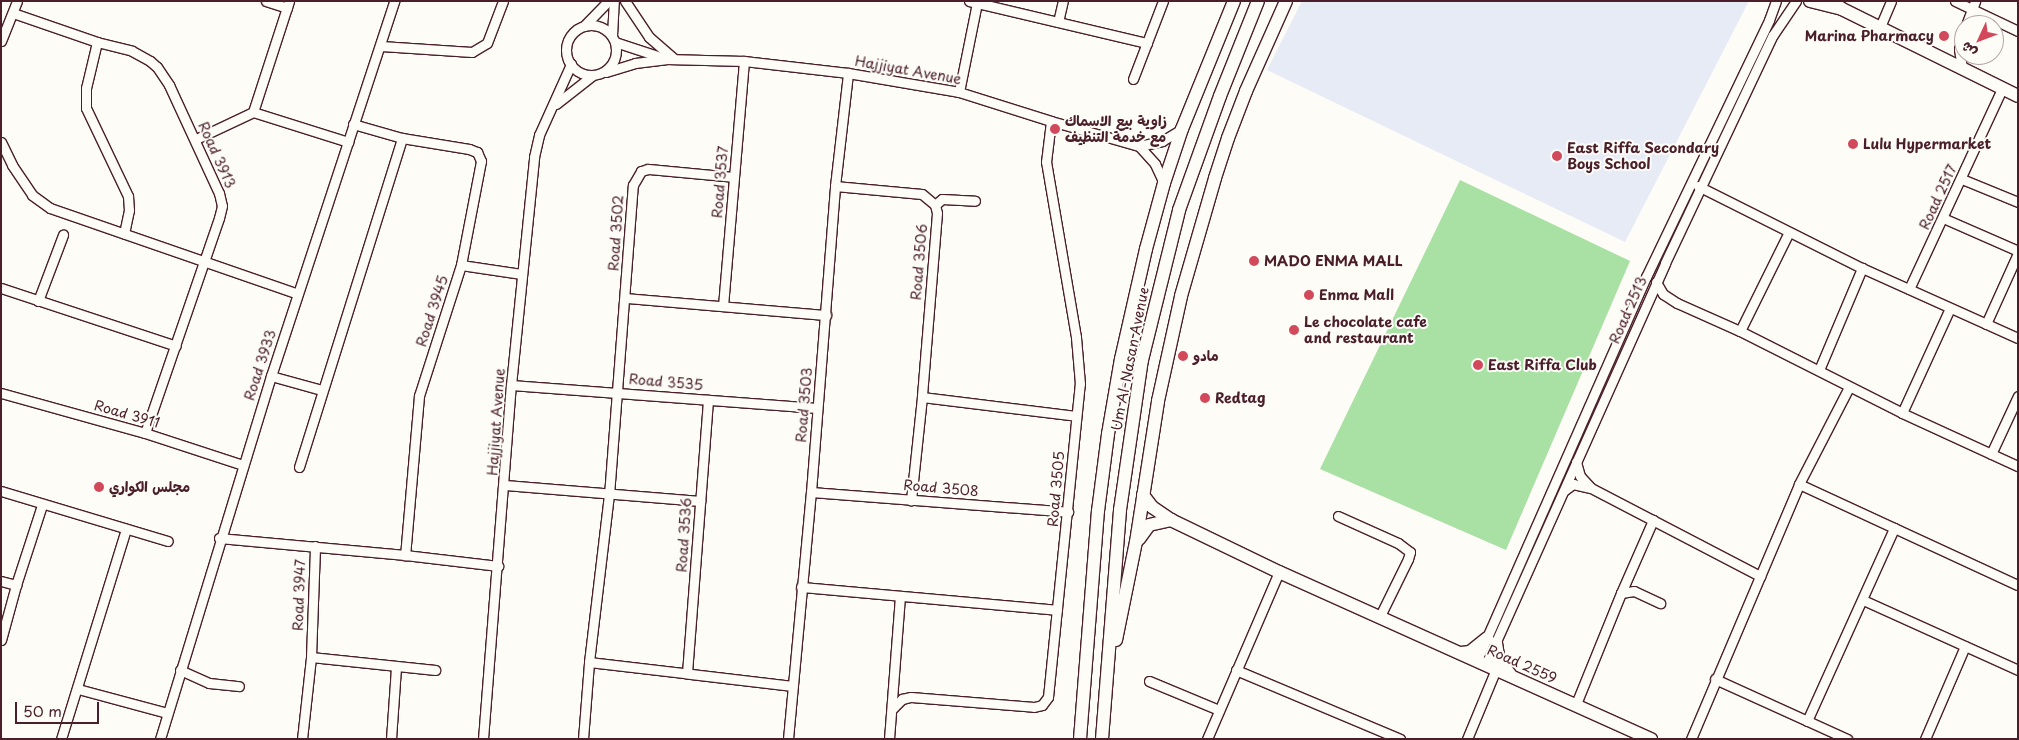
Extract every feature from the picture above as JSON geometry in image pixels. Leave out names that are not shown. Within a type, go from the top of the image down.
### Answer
[{"type":"street","points":[[1,41],[14,13],[17,1]]},
{"type":"street","points":[[253,112],[288,5],[266,1]]},
{"type":"street","name":"Road 3933","points":[[160,739],[271,376],[353,124],[381,46],[394,1]]},
{"type":"street","points":[[381,46],[472,52],[487,43],[503,1]]},
{"type":"street","points":[[608,1],[583,26],[572,34],[567,45],[570,64],[580,72],[593,75],[635,63],[670,59]]},
{"type":"street","points":[[606,72],[616,55],[614,1]]},
{"type":"street","points":[[625,1],[649,37],[670,59]]},
{"type":"street","points":[[1058,22],[1063,1]]},
{"type":"street","points":[[1133,79],[1163,1]]},
{"type":"street","name":"Um Al-Nasan Avenue","points":[[1080,739],[1098,511],[1108,434],[1121,359],[1146,249],[1164,183],[1182,129],[1234,1]]},
{"type":"street","name":"Um Al-Nasan Avenue","points":[[1102,739],[1120,510],[1142,360],[1184,196],[1220,96],[1258,1]]},
{"type":"street","points":[[1108,664],[1122,614],[1136,542],[1149,450],[1167,354],[1196,239],[1215,178],[1246,91],[1286,1]]},
{"type":"street","name":"Road 2513","points":[[1467,739],[1492,641],[1561,472],[1646,278],[1769,20],[1776,1]]},
{"type":"street","name":"Road 2513","points":[[1492,641],[1563,492],[1656,282],[1773,35],[1796,1]]},
{"type":"street","points":[[1810,1],[1837,5],[2018,96]]},
{"type":"street","points":[[1880,27],[1891,1]]},
{"type":"street","points":[[1955,1],[1973,5],[2018,31]]},
{"type":"street","points":[[959,92],[973,2],[1147,43]]},
{"type":"street","name":"Road 3913","points":[[14,13],[97,42],[132,51],[157,68],[166,81],[196,139],[219,193],[222,206],[145,433]]},
{"type":"street","points":[[583,26],[596,25],[614,39],[670,59]]},
{"type":"street","points":[[97,42],[86,88],[86,108],[128,196],[129,210],[124,233]]},
{"type":"street","name":"Hajjiyat Avenue","points":[[670,59],[744,61],[848,74],[959,92],[1050,121],[1139,146],[1162,141],[1182,129]]},
{"type":"street","name":"Road 3537","points":[[723,306],[744,61]]},
{"type":"street","name":"Hajjiyat Avenue","points":[[483,739],[505,485],[511,385],[534,157],[539,135],[570,64]]},
{"type":"street","name":"Road 3503","points":[[788,739],[826,315],[834,186],[848,74]]},
{"type":"street","name":"Hajjiyat Avenue","points":[[551,110],[593,75]]},
{"type":"street","name":"Road 2517","points":[[1909,289],[1962,179],[2002,89]]},
{"type":"street","points":[[196,139],[253,112],[348,142]]},
{"type":"street","name":"Road 3505","points":[[893,708],[902,699],[911,697],[1034,707],[1042,704],[1050,692],[1080,384],[1079,354],[1047,170],[1047,144],[1050,121]]},
{"type":"street","name":"Road 3945","points":[[353,124],[402,138],[469,149],[477,152],[481,160],[461,265],[419,396],[405,555]]},
{"type":"street","points":[[299,467],[402,138]]},
{"type":"street","points":[[1,142],[22,181],[40,203],[204,263],[298,294]]},
{"type":"street","points":[[1139,146],[1155,164],[1164,183]]},
{"type":"street","name":"Road 3502","points":[[618,392],[633,185],[641,171],[648,169],[734,177]]},
{"type":"street","points":[[1962,179],[2018,202]]},
{"type":"street","points":[[1692,183],[1862,268],[2018,338]]},
{"type":"street","name":"Road 3506","points":[[834,186],[922,194],[935,205],[937,213],[922,397],[911,500]]},
{"type":"street","points":[[935,205],[942,199],[975,201]]},
{"type":"street","points":[[1943,218],[2018,252],[1986,324]]},
{"type":"street","points":[[1740,331],[1789,232]]},
{"type":"street","points":[[38,301],[63,235]]},
{"type":"street","points":[[461,265],[521,274]]},
{"type":"street","points":[[1819,370],[1862,268]]},
{"type":"street","points":[[1656,282],[1663,294],[1672,300],[2018,466]]},
{"type":"street","points":[[1,288],[176,346]]},
{"type":"street","points":[[626,298],[826,315]]},
{"type":"street","points":[[1902,412],[1950,308]]},
{"type":"street","points":[[271,376],[322,390]]},
{"type":"street","name":"Road 3535","points":[[511,385],[817,408]]},
{"type":"street","points":[[1691,739],[1799,484],[1850,387]]},
{"type":"street","points":[[583,739],[589,662],[609,495],[618,392]]},
{"type":"street","name":"Road 3911","points":[[1,393],[145,433],[244,465]]},
{"type":"street","points":[[1991,454],[2014,414],[2018,396]]},
{"type":"street","points":[[922,397],[1076,416]]},
{"type":"street","name":"Road 3536","points":[[687,673],[708,400]]},
{"type":"street","points":[[1576,462],[1580,476],[1591,488]]},
{"type":"street","points":[[1561,472],[1570,476]]},
{"type":"street","points":[[1563,492],[1573,484],[1591,488],[1760,576]]},
{"type":"street","points":[[1799,484],[2018,585]]},
{"type":"street","points":[[505,485],[700,501]]},
{"type":"street","points":[[1,491],[42,505],[168,541]]},
{"type":"street","name":"Road 3508","points":[[811,492],[1068,512]]},
{"type":"street","name":"Road 2559","points":[[1143,496],[1152,507],[1171,520],[1279,572],[1651,739]]},
{"type":"street","points":[[1,640],[16,585],[42,505]]},
{"type":"street","points":[[1338,516],[1398,543],[1410,552],[1380,616]]},
{"type":"street","points":[[1136,542],[1149,525],[1171,520]]},
{"type":"street","points":[[1576,704],[1653,520]]},
{"type":"street","points":[[1807,721],[1894,528]]},
{"type":"street","points":[[61,739],[126,529]]},
{"type":"street","points":[[220,538],[315,546]]},
{"type":"street","name":"Road 3947","points":[[302,739],[311,657],[315,546],[498,566]]},
{"type":"street","points":[[1207,739],[1279,572]]},
{"type":"street","points":[[1,581],[16,585]]},
{"type":"street","points":[[802,587],[1057,610]]},
{"type":"street","points":[[1621,593],[1634,590],[1660,602]]},
{"type":"street","points":[[889,739],[893,708],[900,596]]},
{"type":"street","points":[[1863,600],[2018,670]]},
{"type":"street","points":[[1461,653],[1470,652],[1492,641],[1501,665],[1513,677]]},
{"type":"street","points":[[1925,739],[1965,646]]},
{"type":"street","points":[[311,657],[435,670]]},
{"type":"street","points":[[589,662],[792,686]]},
{"type":"street","points":[[391,739],[396,667]]},
{"type":"street","points":[[180,670],[209,683],[239,686]]},
{"type":"street","points":[[1236,670],[1400,739]]},
{"type":"street","points":[[1715,679],[1847,739]]},
{"type":"street","points":[[1149,681],[1219,710]]},
{"type":"street","points":[[78,689],[167,713]]},
{"type":"shaded area","name":"East Riffa Secondary Boys School","points":[[1302,1],[1749,1],[1625,242],[1267,70]]},
{"type":"green space","name":"East Riffa Club","points":[[1460,180],[1630,261],[1506,550],[1320,469]]},
{"type":"place","name":"Marina Pharmacy","points":[[1944,36]]},
{"type":"place","name":"زاوية بيع الاسماك مع خدمة التنظيف","points":[[1055,129]]},
{"type":"place","name":"Lulu Hypermarket","points":[[1853,144]]},
{"type":"place","name":"East Riffa Secondary Boys School","points":[[1557,156]]},
{"type":"place","name":"MADO ENMA MALL","points":[[1254,261]]},
{"type":"place","name":"Enma Mall","points":[[1309,295]]},
{"type":"place","name":"Le chocolate cafe and restaurant","points":[[1294,330]]},
{"type":"place","name":"مادو","points":[[1183,356]]},
{"type":"place","name":"East Riffa Club","points":[[1478,365]]},
{"type":"place","name":"Redtag","points":[[1205,398]]},
{"type":"place","name":"مجلس الكواري","points":[[99,487]]}]
